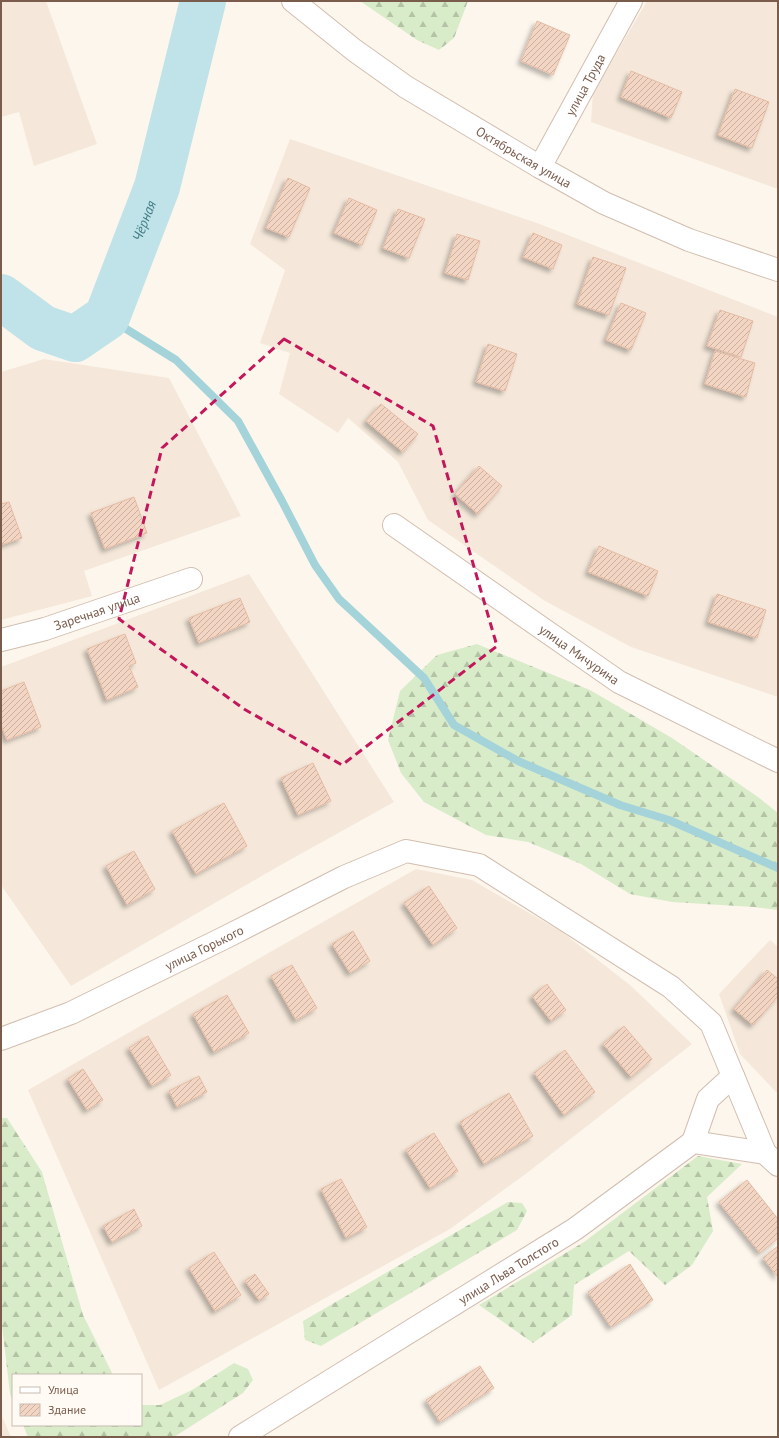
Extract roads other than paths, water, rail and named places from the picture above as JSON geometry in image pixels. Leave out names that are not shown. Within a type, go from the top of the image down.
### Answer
[{"type":"street","name":"Октябрьская улица","points":[[293,1],[354,50],[406,87],[540,167],[604,203],[689,240],[778,270]]},
{"type":"street","name":"улица Труда","points":[[540,167],[631,1]]},
{"type":"street","name":"улица Мичурина","points":[[394,525],[619,682],[778,761]]},
{"type":"street","name":"Заречная улица","points":[[1,640],[45,629],[191,579]]},
{"type":"street","name":"улица Горького","points":[[1,1039],[71,1013],[344,877],[406,851],[479,865],[670,986],[712,1022],[734,1076]]},
{"type":"street","points":[[734,1076],[772,1159],[693,1142],[708,1099],[734,1076]]},
{"type":"street","name":"улица Льва Толстого","points":[[240,1437],[575,1229],[693,1142]]},
{"type":"waterway","name":"Чёрная","points":[[1,297],[43,328],[75,339],[107,317],[157,187],[203,1]]},
{"type":"waterway","points":[[107,317],[176,360],[238,421],[315,565],[339,599],[424,678],[454,725],[518,761],[620,805],[669,820],[778,868]]}]
